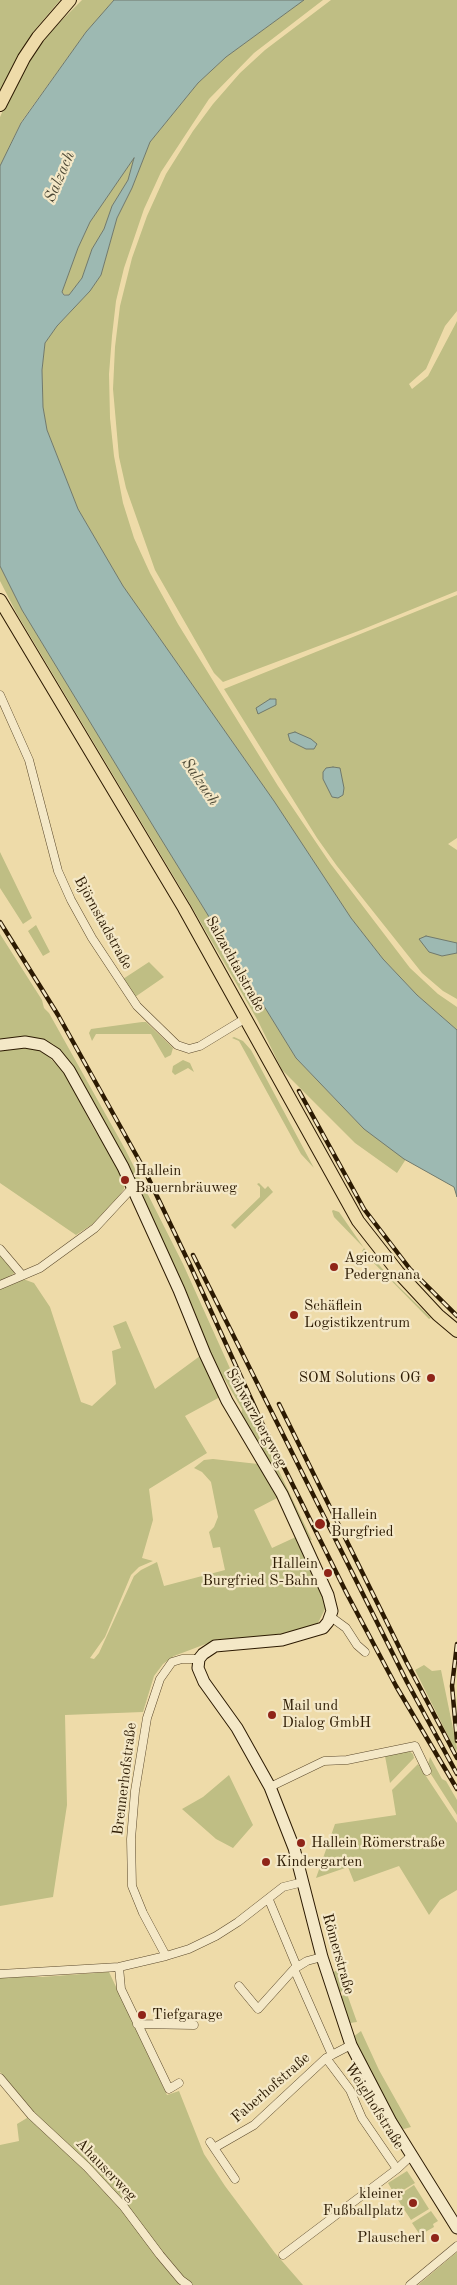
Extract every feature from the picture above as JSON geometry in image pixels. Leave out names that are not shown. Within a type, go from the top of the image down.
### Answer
[{"type":"main road","points":[[0,105],[24,58],[38,37],[70,0]]},
{"type":"main road","name":"Salzachtalstraße","points":[[0,600],[184,908],[358,1221],[398,1272],[438,1315],[457,1331]]},
{"type":"street","name":"Björnstadstraße","points":[[0,695],[29,760],[58,871],[71,900],[92,938],[137,1006],[177,1045],[189,1049],[200,1046],[246,1018]]},
{"type":"street","name":"Schwarzbergweg","points":[[0,1045],[35,1043],[48,1048],[63,1062],[116,1153],[133,1187],[227,1401],[282,1494],[301,1534],[328,1595],[332,1611],[331,1617]]},
{"type":"street","points":[[0,1285],[40,1268],[95,1228],[133,1187]]},
{"type":"street","points":[[0,1249],[22,1275]]},
{"type":"street","points":[[199,1659],[209,1648],[216,1646],[271,1642],[315,1631],[323,1628],[331,1617],[346,1628],[357,1645],[365,1652]]},
{"type":"street","name":"Brennerhofstraße","points":[[166,1956],[143,1913],[132,1886],[131,1847],[135,1791],[147,1718],[160,1679],[172,1662],[182,1658],[199,1659]]},
{"type":"street","name":"Römerstraße","points":[[199,1659],[198,1668],[204,1682],[237,1728],[270,1787],[294,1848],[322,1957],[351,2045],[375,2094],[457,2228]]},
{"type":"street","points":[[270,1787],[324,1761],[347,1760],[415,1746],[427,1770]]},
{"type":"street","points":[[0,1974],[119,1967],[166,1956],[216,1936],[269,1900],[283,1887],[303,1882]]},
{"type":"street","name":"Weiglhofstraße","points":[[269,1900],[329,2056],[350,2090],[362,2118],[397,2169]]},
{"type":"street","points":[[238,1986],[258,2008],[295,1968],[306,1961],[322,1957]]},
{"type":"street","points":[[119,1967],[121,1989],[169,2088],[179,2083]]},
{"type":"street","points":[[137,2024],[194,2025]]},
{"type":"street","name":"Faberhofstraße","points":[[235,2179],[212,2145],[254,2125],[329,2056],[351,2045]]},
{"type":"street","name":"Ahauserweg","points":[[0,2078],[31,2115],[124,2206],[160,2255],[188,2285]]},
{"type":"street","name":"Weiglhofstraße","points":[[282,2254],[397,2169],[412,2155]]},
{"type":"street","points":[[410,2285],[457,2246]]},
{"type":"shaded area","points":[[0,0],[60,0],[34,31],[0,91]]},
{"type":"shaded area","points":[[82,0],[114,0],[86,32],[21,122],[0,166],[0,117],[6,104],[34,54],[53,29]]},
{"type":"shaded area","points":[[304,0],[323,0],[254,53],[209,99],[161,172],[144,209],[124,268],[116,301],[109,374],[110,418],[114,456],[123,503],[134,538],[150,573],[178,624],[278,786],[330,863],[410,968],[438,994],[457,1007],[457,1030],[417,995],[383,959],[351,918],[274,801],[123,586],[78,509],[47,430],[43,407],[42,370],[45,343],[57,326],[90,291],[101,275],[117,218],[132,188],[150,142],[198,83],[226,57]]},
{"type":"shaded area","points":[[331,0],[457,0],[457,311],[445,326],[426,369],[409,384],[412,389],[428,376],[457,321],[457,591],[361,630],[223,682],[214,673],[155,570],[126,488],[119,457],[113,389],[115,347],[120,306],[132,258],[147,216],[166,174],[193,131],[240,73],[265,50]]},
{"type":"shaded area","points":[[134,158],[128,180],[112,206],[104,229],[92,249],[82,278],[69,295],[64,294],[62,292],[90,222]]},
{"type":"shaded area","points":[[0,566],[22,610],[296,1058],[364,1129],[406,1159],[397,1173],[355,1143],[282,1070],[258,1021],[186,897],[17,614],[0,581]]},
{"type":"shaded area","points":[[457,595],[457,838],[448,844],[457,850],[457,943],[452,943],[442,956],[457,953],[457,999],[443,991],[422,973],[337,866],[317,838],[224,689]]},
{"type":"shaded area","points":[[0,852],[32,918],[23,924],[0,888]]},
{"type":"shaded area","points":[[36,925],[50,952],[43,956],[28,931]]},
{"type":"shaded area","points":[[0,934],[42,1000],[44,1008],[49,1013],[125,1149],[183,1264],[233,1375],[312,1540],[310,1540],[288,1493],[241,1416],[242,1409],[224,1378],[219,1374],[74,1069],[60,1050],[53,1044],[42,1041],[0,1040]]},
{"type":"shaded area","points":[[149,962],[164,977],[135,997],[123,979]]},
{"type":"shaded area","points":[[146,1022],[173,1048],[171,1055],[165,1058],[151,1034],[96,1034],[92,1041],[89,1033],[91,1029]]},
{"type":"shaded area","points":[[232,1038],[243,1041],[251,1050],[314,1168],[301,1154],[239,1041]]},
{"type":"shaded area","points":[[21,1046],[44,1052],[64,1072],[124,1180],[124,1189],[119,1196],[94,1223],[76,1235],[0,1183],[0,1049]]},
{"type":"shaded area","points":[[183,1060],[190,1063],[194,1072],[188,1068],[175,1075],[172,1072],[173,1066]]},
{"type":"shaded area","points":[[259,1183],[265,1189],[268,1186],[273,1192],[235,1229],[231,1225],[260,1197],[260,1187],[257,1184]]},
{"type":"shaded area","points":[[333,1210],[339,1212],[364,1248],[334,1217]]},
{"type":"shaded area","points":[[364,1248],[397,1285],[431,1318],[429,1319],[362,1251]]},
{"type":"shaded area","points":[[0,1253],[16,1272],[0,1282]]},
{"type":"shaded area","points":[[23,1279],[34,1283],[50,1307],[81,1402],[92,1406],[116,1384],[112,1351],[121,1348],[113,1326],[126,1321],[155,1389],[200,1356],[220,1397],[185,1416],[207,1453],[149,1489],[153,1520],[142,1558],[153,1561],[139,1567],[131,1575],[105,1637],[90,1658],[94,1659],[99,1653],[134,1576],[141,1570],[157,1562],[164,1586],[225,1570],[220,1547],[213,1548],[209,1532],[214,1527],[218,1517],[211,1482],[202,1472],[194,1468],[204,1460],[213,1459],[258,1464],[279,1497],[254,1510],[272,1548],[298,1536],[305,1553],[303,1555],[317,1587],[320,1586],[326,1607],[318,1623],[300,1631],[259,1640],[219,1639],[174,1656],[163,1664],[154,1676],[143,1712],[65,1715],[67,1805],[53,1897],[0,1906],[0,1288]]},
{"type":"shaded area","points":[[424,1665],[432,1671],[441,1670],[457,1748],[456,1752],[415,1670]]},
{"type":"shaded area","points":[[409,1751],[413,1754],[414,1758],[390,1783],[385,1756]]},
{"type":"shaded area","points":[[430,1757],[442,1779],[446,1781],[457,1800],[457,1815],[427,1768]]},
{"type":"shaded area","points":[[418,1764],[457,1823],[457,1890],[440,1900],[429,1915],[399,1866],[354,1882],[348,1867],[316,1878],[335,1824],[396,1815],[392,1790]]},
{"type":"shaded area","points":[[229,1775],[253,1825],[233,1848],[216,1839],[182,1809],[203,1797]]},
{"type":"shaded area","points":[[339,1969],[346,1991],[337,1992],[332,1973]]},
{"type":"shaded area","points":[[109,1972],[167,2095],[179,2091],[204,2154],[225,2186],[275,2253],[303,2285],[192,2285],[172,2266],[126,2205],[40,2119],[0,2072],[0,1977],[42,1977]]},
{"type":"shaded area","points":[[347,1994],[357,2022],[350,2023],[339,1997]]},
{"type":"shaded area","points":[[361,2031],[379,2070],[411,2127],[404,2129],[399,2127],[353,2037]]},
{"type":"shaded area","points":[[27,2118],[31,2119],[105,2189],[184,2285],[0,2285],[0,2145],[19,2141],[17,2124]]},
{"type":"shaded area","points":[[407,2171],[415,2183],[395,2195],[388,2183]]},
{"type":"shaded area","name":"kleiner Fußballplatz","points":[[414,2185],[429,2209],[411,2220],[396,2197]]},
{"type":"shaded area","points":[[431,2211],[438,2221],[433,2224],[434,2227],[420,2235],[412,2223]]},
{"type":"shaded area","points":[[457,2252],[457,2285],[418,2285]]},
{"type":"water","name":"Salzach","points":[[114,0],[304,0],[226,57],[198,83],[150,142],[132,188],[117,218],[101,275],[90,291],[57,326],[45,343],[42,370],[43,407],[47,430],[78,509],[123,586],[274,801],[351,918],[383,959],[417,995],[457,1030],[457,1197],[454,1187],[404,1159],[364,1129],[296,1058],[22,610],[0,566],[0,166],[21,123],[86,32]],"holes":[[[134,158],[128,180],[112,206],[104,229],[92,249],[82,278],[69,295],[64,295],[62,292],[90,222]]]},
{"type":"water","points":[[270,699],[276,699],[276,705],[258,714],[256,708]]},
{"type":"water","points":[[295,732],[311,739],[317,744],[314,749],[306,749],[290,741],[288,734]]},
{"type":"water","points":[[326,768],[340,768],[344,788],[343,795],[338,798],[332,797],[323,779],[323,772]]},
{"type":"water","points":[[426,936],[457,943],[457,953],[442,956],[429,952],[419,939]]},
{"type":"railway","points":[[0,922],[58,1015],[144,1169],[262,1423],[347,1594],[396,1686],[457,1789]]},
{"type":"railway","points":[[299,1091],[364,1209],[410,1269],[457,1316]]},
{"type":"railway","points":[[193,1255],[407,1682],[457,1774]]},
{"type":"railway","points":[[279,1404],[407,1663],[457,1758]]},
{"type":"railway","points":[[457,1644],[452,1686],[457,1741]]},
{"type":"place","name":"Hallein Bauernbräuweg","points":[[125,1180]]},
{"type":"place","name":"Agicom Pedergnana","points":[[334,1267]]},
{"type":"place","name":"Schäflein Logistikzentrum","points":[[294,1315]]},
{"type":"place","name":"SOM Solutions OG","points":[[431,1378]]},
{"type":"place","name":"Hallein Burgfried","points":[[320,1524]]},
{"type":"place","name":"Hallein Burgfried S-Bahn","points":[[328,1573]]},
{"type":"place","name":"Mail und Dialog GmbH","points":[[272,1715]]},
{"type":"place","name":"Hallein Römerstraße","points":[[301,1843]]},
{"type":"place","name":"Kindergarten","points":[[266,1862]]},
{"type":"place","name":"Tiefgarage","points":[[142,2015]]},
{"type":"place","name":"kleiner Fußballplatz","points":[[413,2203]]},
{"type":"place","name":"Plauscherl","points":[[435,2238]]}]
